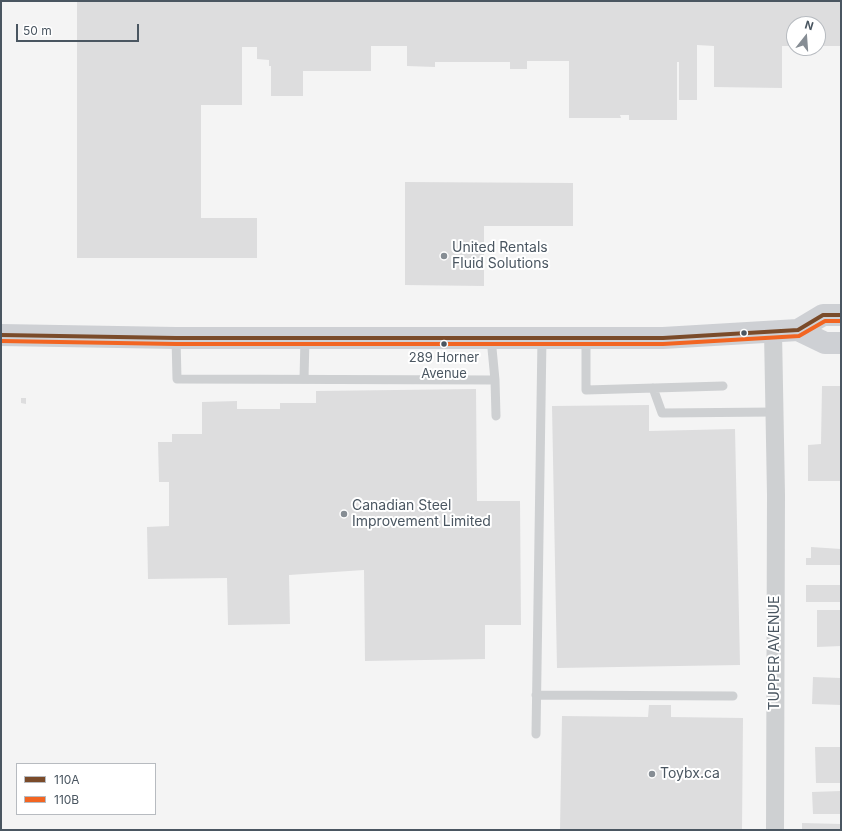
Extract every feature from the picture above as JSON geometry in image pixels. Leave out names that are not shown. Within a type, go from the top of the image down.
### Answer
[{"type":"main road","points":[[1,335],[176,338],[663,338],[798,330],[823,315],[841,315]]},
{"type":"main road","points":[[798,330],[825,342],[841,343]]},
{"type":"street","name":"TUPPER AVENUE","points":[[773,332],[776,503],[775,830]]},
{"type":"lane","points":[[176,338],[177,379],[495,380]]},
{"type":"lane","points":[[304,379],[305,338]]},
{"type":"lane","points":[[491,338],[495,380],[496,416]]},
{"type":"lane","points":[[536,734],[542,338]]},
{"type":"lane","points":[[586,338],[586,390],[723,386]]},
{"type":"lane","points":[[653,388],[662,413],[775,412]]},
{"type":"lane","points":[[536,695],[733,696]]},
{"type":"building","points":[[77,1],[841,1],[841,46],[826,46],[826,16],[786,16],[786,46],[782,46],[782,88],[714,87],[714,46],[697,45],[697,100],[679,100],[679,62],[677,62],[677,120],[629,120],[629,115],[620,115],[621,118],[569,118],[569,61],[527,61],[527,69],[510,69],[510,62],[435,62],[435,67],[407,66],[407,46],[371,46],[371,71],[303,71],[303,96],[271,96],[271,66],[269,66],[269,60],[257,59],[257,47],[242,47],[242,105],[201,105],[201,218],[257,218],[257,258],[77,258]]},
{"type":"building","name":"United Rentals Fluid Solutions","points":[[405,182],[573,183],[573,226],[484,226],[484,286],[405,285]]},
{"type":"building","points":[[822,386],[841,386],[841,481],[808,481],[808,445],[821,444]]},
{"type":"building","name":"Canadian Steel Improvement Limited","points":[[476,389],[477,501],[520,501],[521,625],[485,625],[485,659],[365,661],[364,570],[289,575],[290,624],[228,625],[227,578],[148,579],[147,527],[169,526],[169,482],[159,482],[158,442],[172,442],[172,434],[202,434],[202,402],[237,401],[237,409],[280,409],[280,403],[316,403],[316,391]]},
{"type":"building","points":[[21,398],[26,398],[26,404],[21,403]]},
{"type":"building","points":[[649,405],[649,431],[735,429],[740,665],[557,668],[552,406]]},
{"type":"building","points":[[811,547],[841,549],[841,565],[806,565],[806,558],[811,558]]},
{"type":"building","points":[[806,585],[841,585],[841,602],[806,602]]},
{"type":"building","points":[[817,610],[841,610],[841,646],[817,647]]},
{"type":"building","points":[[813,677],[841,678],[841,705],[812,704]]},
{"type":"building","name":"Toybx.ca","points":[[649,705],[671,705],[671,717],[743,718],[742,830],[560,830],[562,716],[648,717]]},
{"type":"building","points":[[815,747],[841,747],[841,783],[816,783]]},
{"type":"building","points":[[841,791],[841,814],[813,814],[812,792]]},
{"type":"building","points":[[802,823],[841,824],[841,830],[802,830]]},
{"type":"transit line","name":"110A","points":[[1,335],[176,338],[663,338],[798,330],[823,315],[841,315]]},
{"type":"transit line","name":"110B","points":[[1,341],[176,344],[663,344],[799,336],[825,321],[841,321]]},
{"type":"place","name":"United Rentals Fluid Solutions","points":[[444,256]]},
{"type":"place","name":"289 Horner Avenue","points":[[444,344]]},
{"type":"place","name":"Canadian Steel Improvement Limited","points":[[344,514]]},
{"type":"place","name":"Toybx.ca","points":[[652,774]]}]
